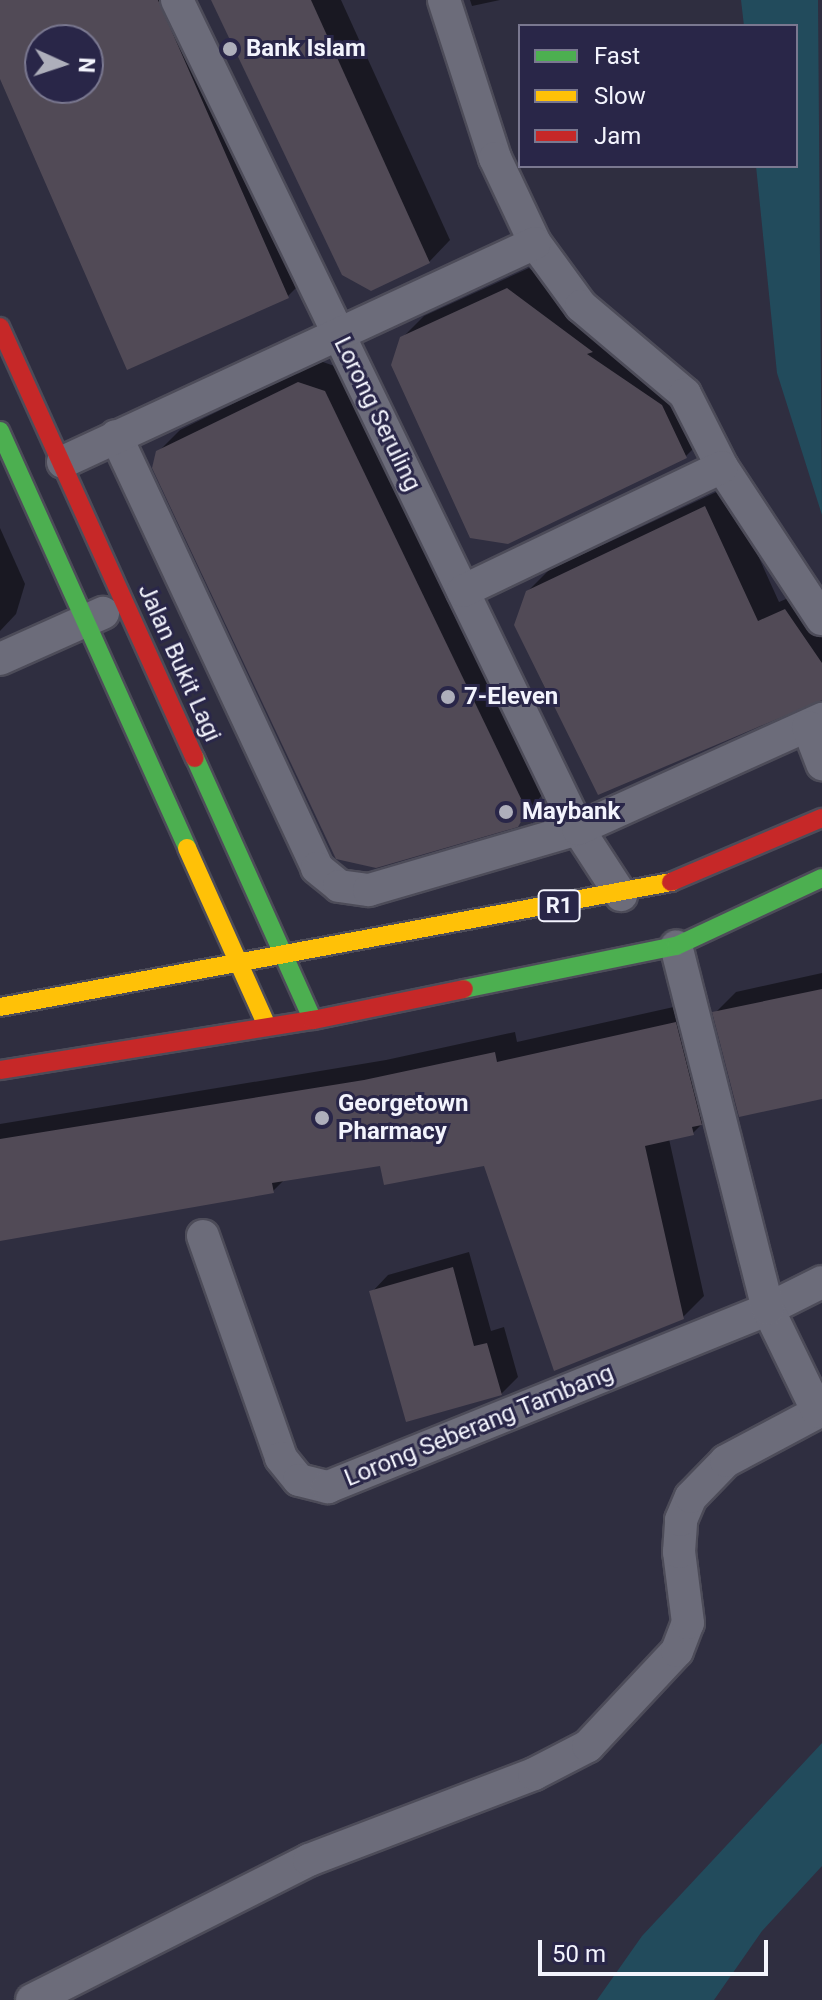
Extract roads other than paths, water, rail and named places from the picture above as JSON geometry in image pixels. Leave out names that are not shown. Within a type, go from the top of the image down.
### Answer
[{"type":"main road","name":"Jalan Bukit Lagi","points":[[0,327],[313,1020]]},
{"type":"main road","points":[[0,431],[267,1026]]},
{"type":"main road","name":"R1","points":[[0,1007],[621,895],[683,879],[822,818]]},
{"type":"main road","points":[[0,1070],[313,1020],[676,946],[822,878]]},
{"type":"street","name":"Lorong Seruling","points":[[177,0],[578,829],[621,895]]},
{"type":"street","points":[[444,0],[495,158],[535,243],[581,306],[685,394],[722,467],[822,619]]},
{"type":"street","points":[[63,462],[535,243]]},
{"type":"street","points":[[116,436],[317,868],[339,886],[369,890],[578,829],[815,723],[822,764]]},
{"type":"street","points":[[463,591],[722,467]]},
{"type":"street","points":[[0,659],[126,603]]},
{"type":"street","points":[[32,2000],[309,1860],[534,1774],[588,1746],[677,1651],[688,1623],[679,1552],[681,1520],[697,1488],[726,1461],[818,1412],[768,1309],[676,946]]},
{"type":"street","name":"Lorong Seberang Tambang","points":[[203,1236],[281,1458],[299,1480],[328,1487],[768,1309],[822,1282]]},
{"type":"water","points":[[741,0],[818,0],[822,515],[777,373],[756,168],[798,168],[798,24],[744,24]]},
{"type":"water","points":[[822,1743],[822,1866],[762,1931],[714,2000],[597,2000],[642,1936]]},
{"type":"place","name":"Bank Islam","points":[[230,49]]},
{"type":"place","name":"7-Eleven","points":[[448,697]]},
{"type":"place","name":"Maybank","points":[[506,812]]},
{"type":"place","name":"Georgetown Pharmacy","points":[[322,1118]]}]
